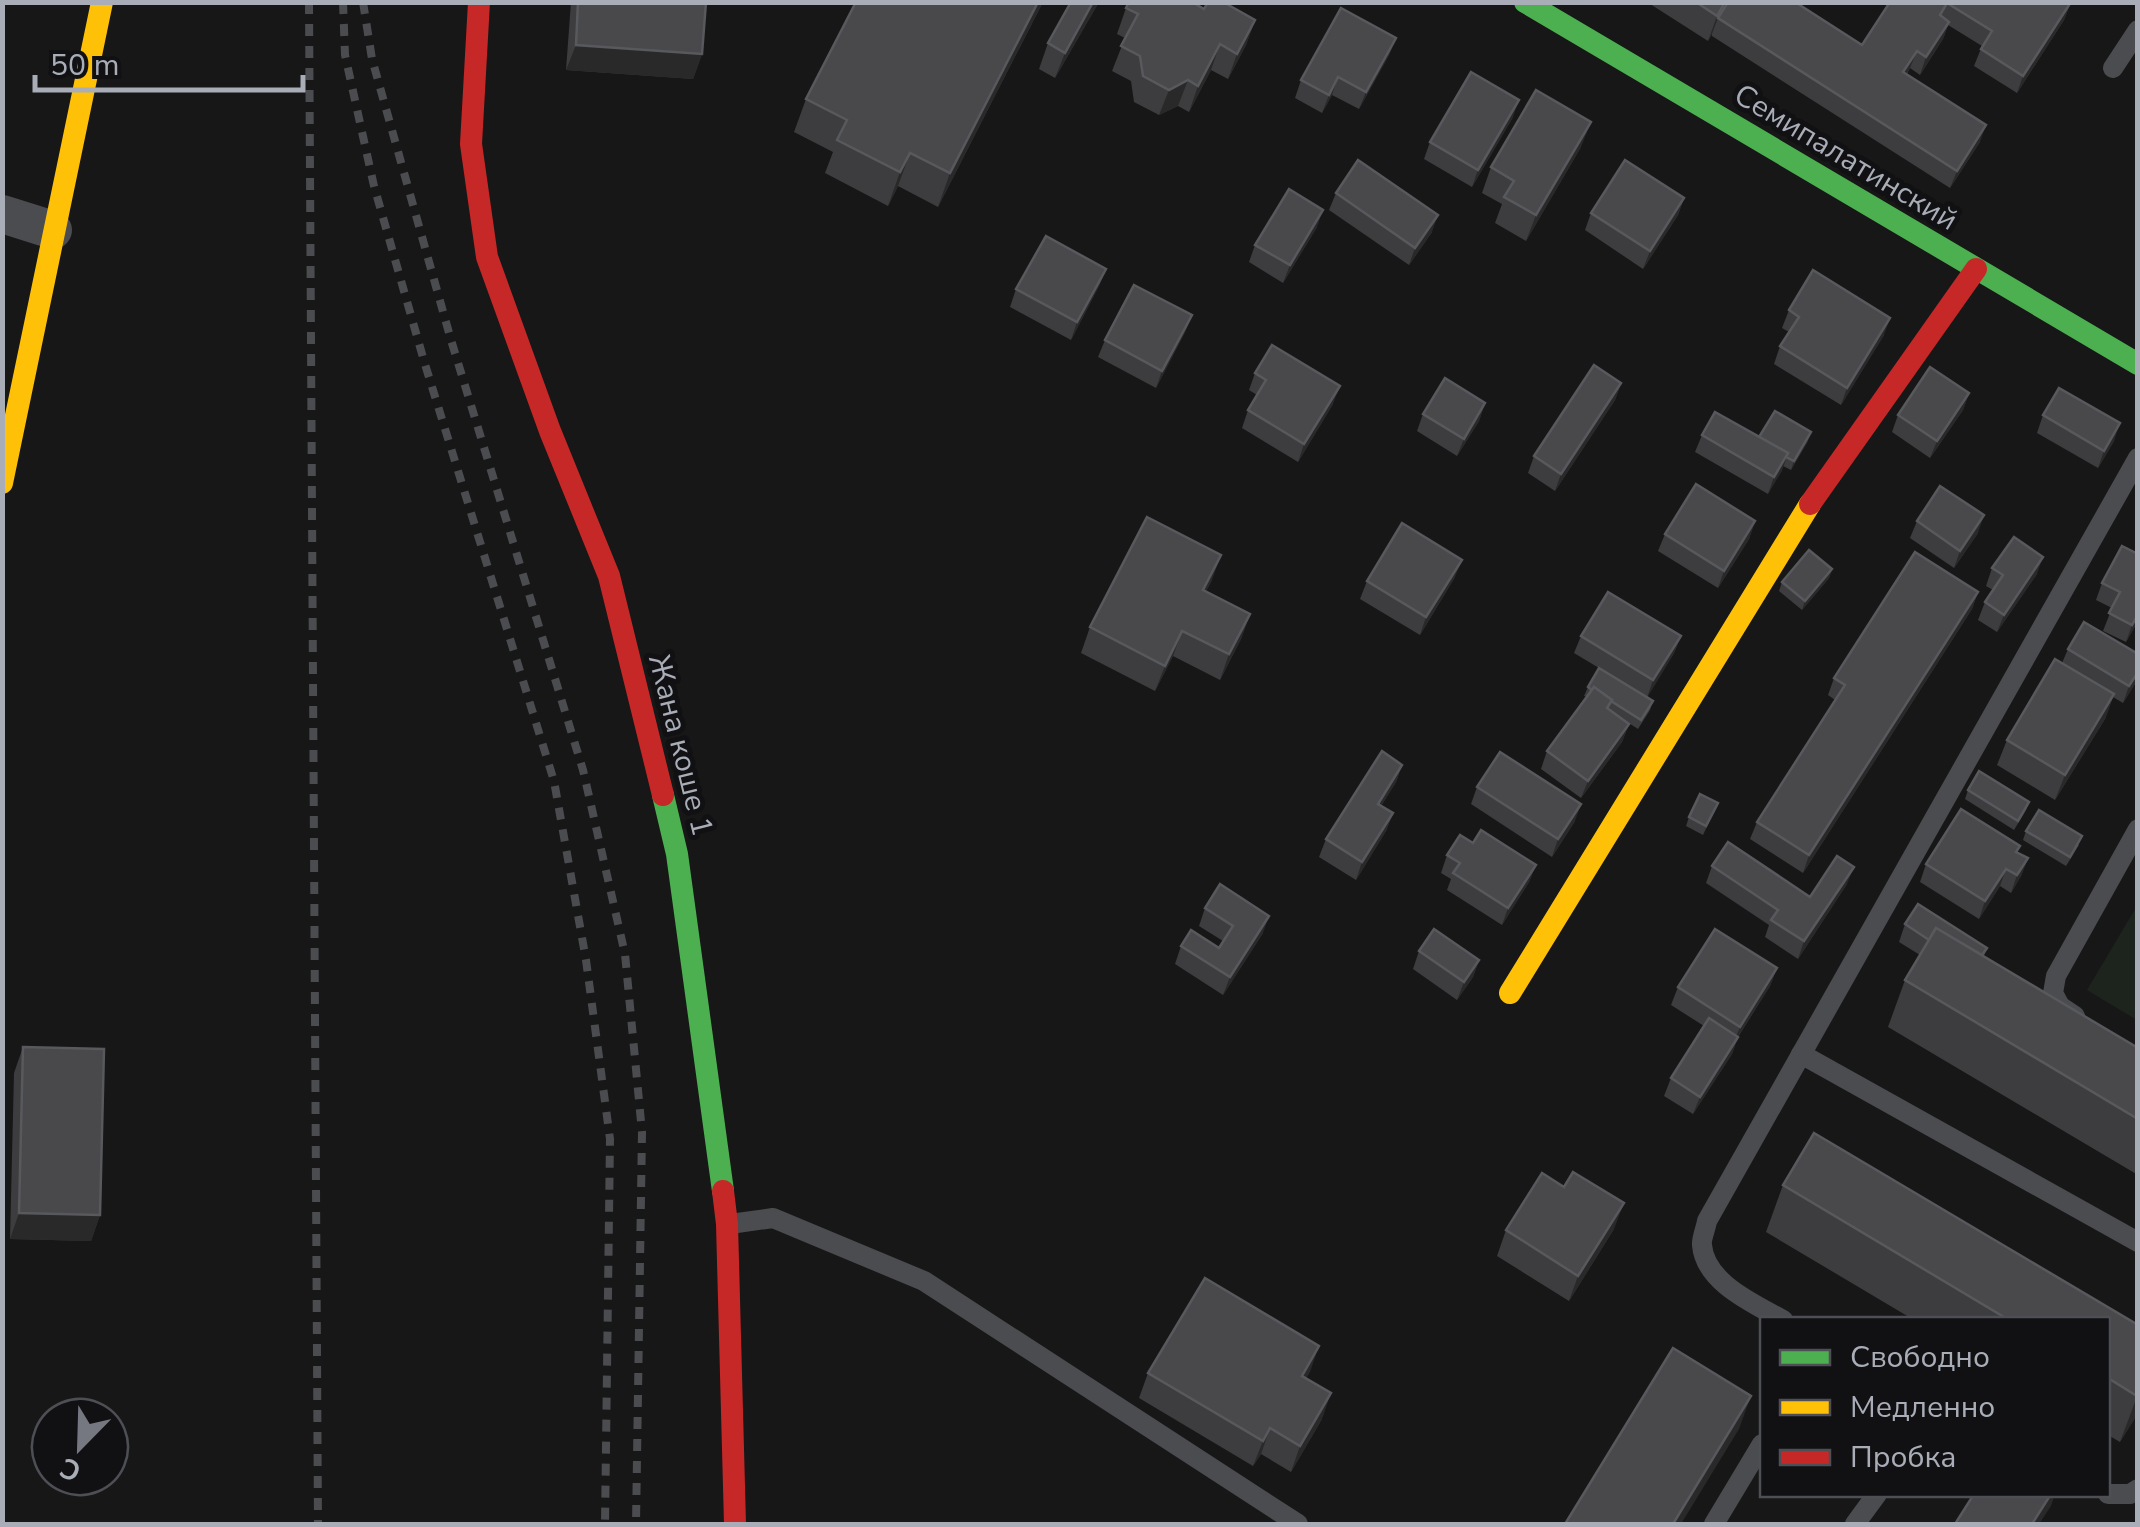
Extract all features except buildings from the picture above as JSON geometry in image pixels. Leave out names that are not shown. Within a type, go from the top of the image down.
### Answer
[{"type":"street","points":[[2,483],[102,2]]},
{"type":"street","name":"Жана коше 1","points":[[479,2],[471,144],[487,257],[550,431],[610,576],[677,854],[727,1224],[735,1524]]},
{"type":"street","name":"Семипалатинский","points":[[1539,6],[2138,364]]},
{"type":"street","points":[[2,214],[53,230]]},
{"type":"street","points":[[1510,993],[1804,512],[1976,269]]},
{"type":"lane","points":[[2113,68],[2138,30]]},
{"type":"lane","points":[[1777,1317],[1735,1294],[1715,1275],[1702,1246],[1707,1222],[2138,458]]},
{"type":"lane","points":[[2091,1028],[2060,1006],[2052,993],[2056,976],[2138,830]]},
{"type":"lane","points":[[1801,1054],[2138,1242]]},
{"type":"lane","points":[[727,1224],[773,1218],[924,1281],[1298,1524]]},
{"type":"lane","points":[[1714,1524],[1760,1447]]},
{"type":"lane","points":[[2110,1494],[2130,1494],[2138,1489]]},
{"type":"lane","points":[[1855,1524],[1875,1497]]},
{"type":"shaded area","points":[[2137,906],[2137,1020],[2087,990]]},
{"type":"railway","points":[[309,2],[318,1524]]},
{"type":"railway","points":[[343,2],[345,55],[374,186],[554,781],[586,960],[610,1139],[605,1524]]},
{"type":"railway","points":[[363,2],[372,59],[451,340],[583,770],[625,954],[642,1132],[636,1524]]},
{"type":"traffic: fast","points":[[1525,2],[2138,364]]},
{"type":"traffic: fast","points":[[663,795],[677,854],[723,1191]]},
{"type":"traffic: slow","points":[[2,483],[102,2]]},
{"type":"traffic: slow","points":[[1510,993],[1810,504]]},
{"type":"traffic: jam","points":[[479,2],[471,144],[487,257],[550,431],[609,576],[663,795]]},
{"type":"traffic: jam","points":[[1810,504],[1976,269]]},
{"type":"traffic: jam","points":[[723,1191],[735,1524]]}]
